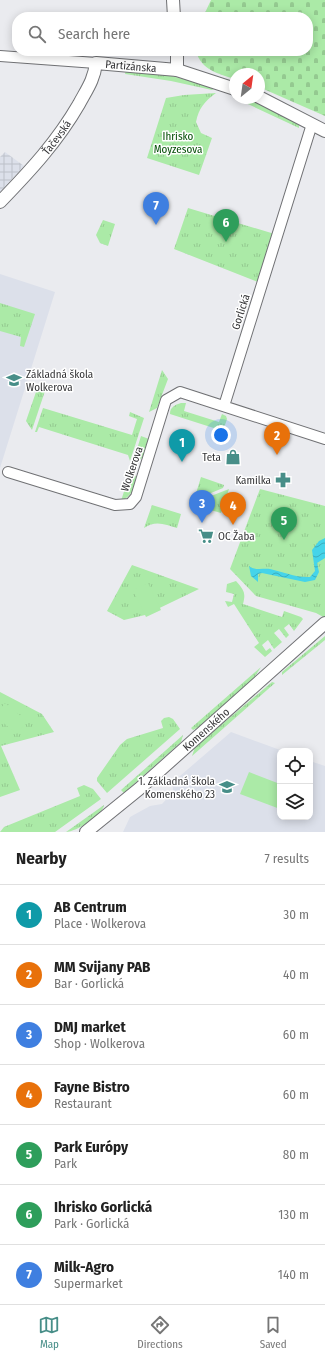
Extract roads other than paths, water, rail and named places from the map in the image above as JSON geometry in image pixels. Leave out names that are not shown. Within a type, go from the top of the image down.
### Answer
[{"type":"street","points":[[173,0],[174,12]]},
{"type":"street","name":"Partizánska","points":[[2,56],[96,62],[177,70],[229,87]]},
{"type":"street","points":[[177,56],[177,70]]},
{"type":"street","name":"Ťačevská","points":[[0,202],[29,173],[62,132],[95,77],[96,62]]},
{"type":"street","points":[[265,100],[325,131]]},
{"type":"street","name":"Gorlická","points":[[224,406],[312,124]]},
{"type":"street","name":"Wolkerova","points":[[8,472],[115,505],[125,506],[130,504],[136,497],[166,400],[180,392],[224,406]]},
{"type":"street","points":[[224,406],[325,439]]},
{"type":"street","name":"Komenského","points":[[86,832],[139,789],[325,624]]},
{"type":"water","points":[[325,538],[325,558],[317,563],[319,572],[315,580],[305,582],[262,573],[258,574],[258,582],[251,576],[249,566],[251,568],[270,569],[295,576],[310,577],[315,571],[312,550],[319,541]]},
{"type":"place","name":"Milk-Agro","points":[[156,225]]},
{"type":"place","name":"Ihrisko Gorlická","points":[[226,242]]},
{"type":"place","name":"Základná škola Wolkerova","points":[[14,380]]},
{"type":"place","name":"MM Svijany PAB","points":[[277,455]]},
{"type":"place","name":"Teta","points":[[233,457]]},
{"type":"place","name":"AB Centrum","points":[[182,462]]},
{"type":"place","name":"Kamilka","points":[[283,480]]},
{"type":"place","name":"DMJ market","points":[[202,523]]},
{"type":"place","name":"Fayne Bistro","points":[[233,525]]},
{"type":"place","name":"OC Žaba","points":[[206,536]]},
{"type":"place","name":"Park Európy","points":[[284,540]]},
{"type":"place","name":"1. Základná škola Komenského 23","points":[[227,787]]},
{"type":"park label","name":"Ihrisko Moyzesova","points":[[178,142]]}]
